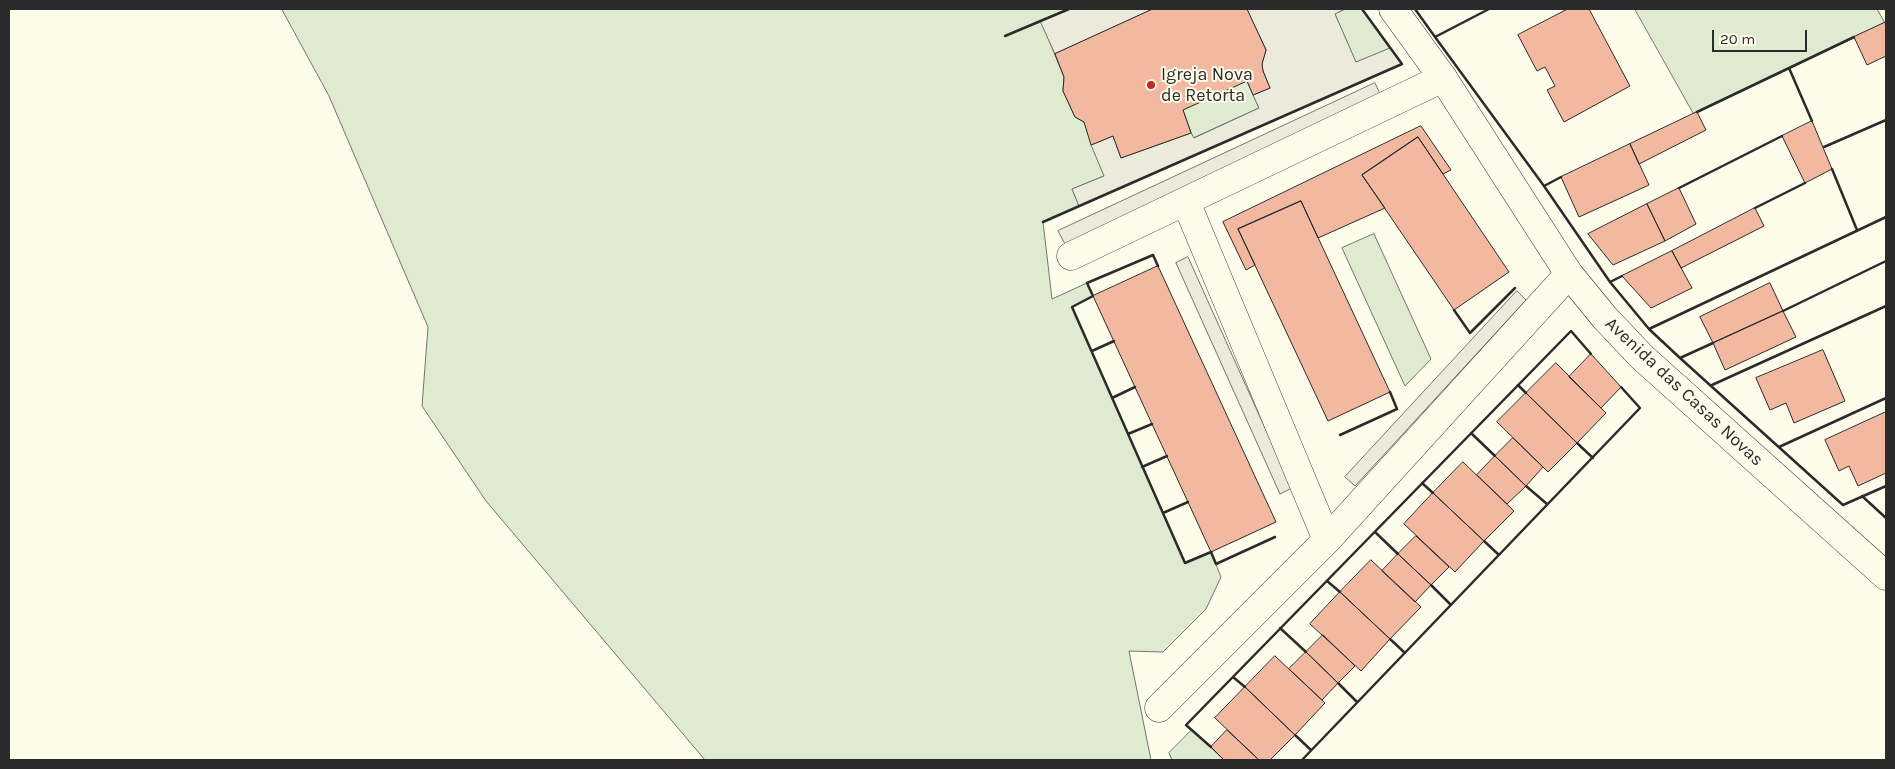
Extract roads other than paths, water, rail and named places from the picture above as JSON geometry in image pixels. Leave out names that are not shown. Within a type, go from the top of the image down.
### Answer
[{"type":"street","name":"Avenida das Casas Novas","points":[[1393,9],[1444,78],[1570,274],[1605,318],[1642,357],[1886,576]]},
{"type":"street","points":[[1072,256],[1444,78]]},
{"type":"street","points":[[1186,202],[1328,540]]},
{"type":"street","points":[[1159,708],[1328,540],[1570,274]]},
{"type":"place","name":"Igreja Nova de Retorta","points":[[1151,85]]}]
